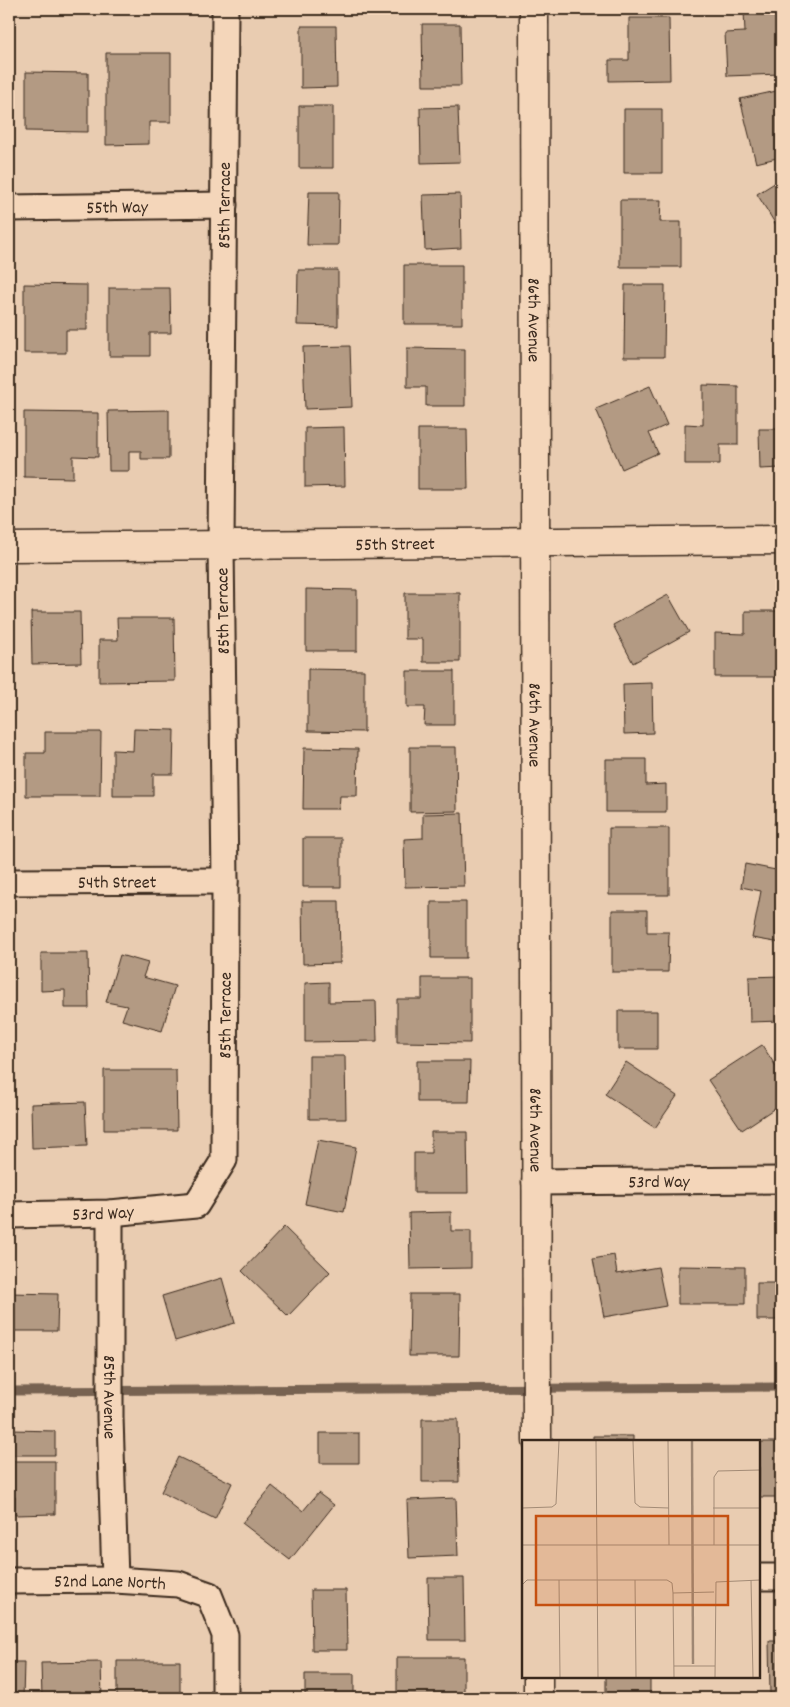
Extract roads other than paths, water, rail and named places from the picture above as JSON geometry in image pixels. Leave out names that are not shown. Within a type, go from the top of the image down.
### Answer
[{"type":"street","name":"85th Terrace","points":[[196,1205],[224,1160],[225,881],[221,546],[225,9]]},
{"type":"street","name":"86th Avenue","points":[[534,9],[537,1440]]},
{"type":"street","name":"55th Way","points":[[9,208],[224,205]]},
{"type":"street","name":"55th Street","points":[[9,547],[781,540]]},
{"type":"street","name":"54th Street","points":[[9,882],[225,881]]},
{"type":"street","name":"53rd Way","points":[[535,1182],[781,1180]]},
{"type":"street","name":"53rd Way","points":[[9,1214],[110,1213],[196,1205]]},
{"type":"street","name":"85th Avenue","points":[[110,1213],[110,1417],[115,1580]]},
{"type":"street","points":[[760,1577],[781,1577]]},
{"type":"street","name":"52nd Lane North","points":[[9,1581],[115,1580],[178,1584],[209,1595],[225,1635],[225,1698]]},
{"type":"street","points":[[538,1677],[538,1698]]},
{"type":"waterway","points":[[9,1391],[781,1387]]}]
